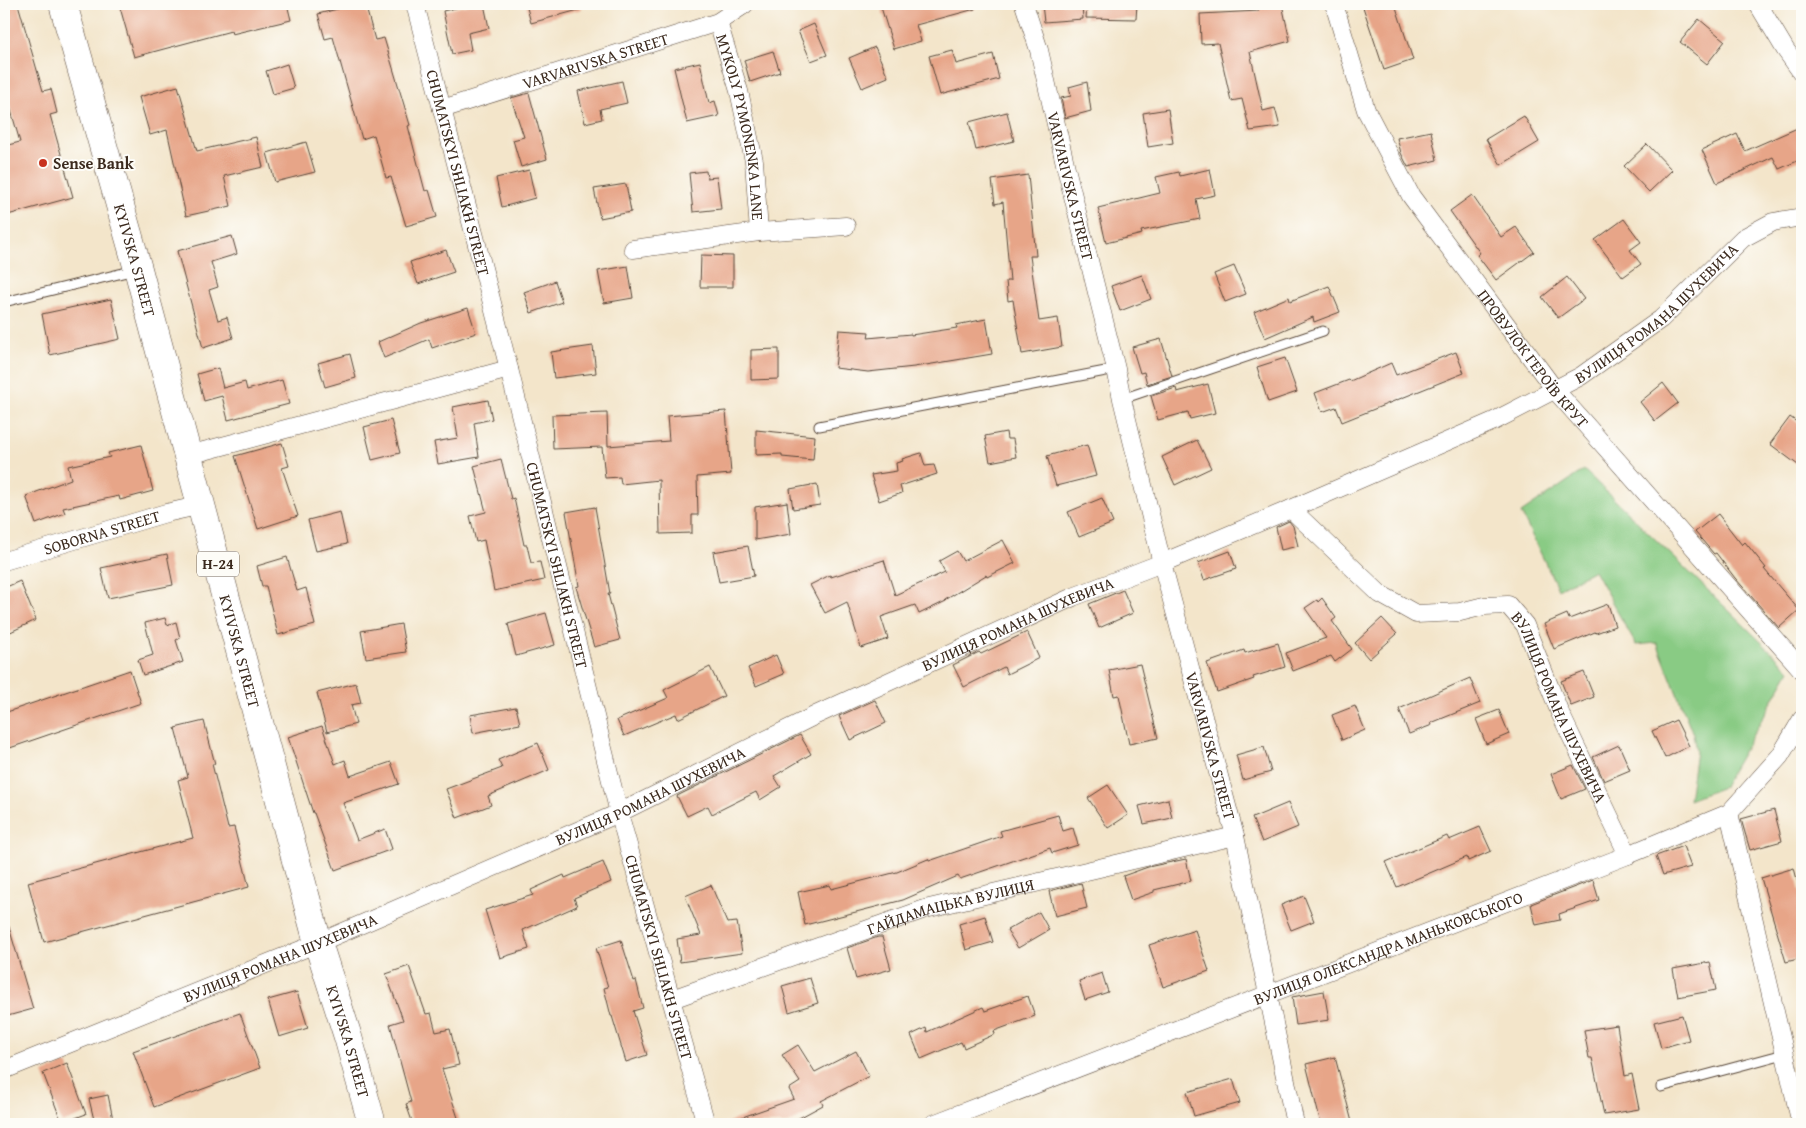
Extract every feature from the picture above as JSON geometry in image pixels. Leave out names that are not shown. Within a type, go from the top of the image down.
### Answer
[{"type":"main road","name":"KYIVSKA STREET","points":[[63,4],[189,455],[318,943],[348,1037],[372,1124]]},
{"type":"street","name":"CHUMATSKYI SHLIAKH STREET","points":[[415,4],[509,369],[618,813],[706,1124]]},
{"type":"street","name":"VARVARIVSKA STREET","points":[[442,109],[718,22],[745,4]]},
{"type":"street","name":"VARVARIVSKA STREET","points":[[1024,4],[1039,50],[1162,563],[1235,836],[1295,1124]]},
{"type":"street","name":"ПРОВУЛОК ГЕРОЇВ КРУТ","points":[[1334,4],[1366,110],[1411,196],[1555,390],[1802,670]]},
{"type":"street","points":[[1758,4],[1802,73]]},
{"type":"street","name":"MYKOLY PYMONENKA LANE","points":[[718,22],[740,91],[754,162],[759,232]]},
{"type":"street","name":"ВУЛИЦЯ РОМАНА ШУХЕВИЧА","points":[[4,1070],[318,943],[618,813],[816,715],[1073,597],[1162,563],[1494,421],[1581,376],[1661,319],[1743,238],[1773,222],[1802,217]]},
{"type":"street","name":"MYKOLY PYMONENKA LANE","points":[[634,249],[759,232],[846,226]]},
{"type":"street","points":[[189,455],[509,369]]},
{"type":"street","name":"SOBORNA STREET","points":[[4,561],[202,505]]},
{"type":"street","name":"ВУЛИЦЯ РОМАНА ШУХЕВИЧА","points":[[1291,509],[1380,594],[1416,614],[1460,612],[1484,606],[1508,605],[1525,625],[1560,713],[1628,855]]},
{"type":"street","name":"ВУЛИЦЯ ОЛЕКСАНДРА МАНЬКОВСЬКОГО","points":[[933,1124],[1268,996],[1628,855],[1729,813],[1780,756],[1802,719]]},
{"type":"street","points":[[1729,813],[1801,1124]]},
{"type":"street","name":"ГАЙДАМАЦЬКА ВУЛИЦЯ","points":[[672,999],[925,909],[1235,836]]},
{"type":"lane","points":[[4,302],[138,269]]},
{"type":"lane","points":[[1122,399],[1324,331]]},
{"type":"lane","points":[[819,426],[1116,369]]},
{"type":"lane","points":[[1660,1088],[1784,1054]]},
{"type":"green space","points":[[1584,470],[1790,670],[1723,787],[1689,800],[1696,751],[1693,734],[1657,643],[1636,645],[1594,570],[1558,589],[1521,513]]},
{"type":"building","points":[[18,4],[43,91],[51,89],[57,113],[50,115],[73,197],[4,216],[4,146],[20,142],[4,86],[4,8]]},
{"type":"building","points":[[119,4],[287,4],[291,20],[232,34],[231,31],[134,57]]},
{"type":"building","points":[[357,4],[365,4],[375,40],[384,38],[410,125],[408,126],[425,191],[429,190],[437,217],[406,226],[391,177],[386,178],[374,135],[362,139],[333,37],[325,39],[318,14]]},
{"type":"building","points":[[472,4],[484,4],[489,28],[468,33],[471,50],[452,54],[443,11]]},
{"type":"building","points":[[526,4],[581,4],[582,9],[531,23]]},
{"type":"building","points":[[880,4],[975,4],[975,9],[916,25],[921,41],[894,49]]},
{"type":"building","points":[[1042,4],[1082,4],[1083,19],[1044,22]]},
{"type":"building","points":[[1087,4],[1137,4],[1136,19],[1086,18]]},
{"type":"building","points":[[1258,4],[1282,4],[1290,41],[1250,52],[1263,111],[1275,108],[1280,127],[1250,131],[1242,99],[1231,101],[1218,43],[1201,44],[1200,14],[1259,11]]},
{"type":"building","points":[[1362,4],[1395,4],[1413,60],[1384,70]]},
{"type":"building","points":[[1699,19],[1725,41],[1707,64],[1680,42]]},
{"type":"building","points":[[814,24],[827,55],[811,61],[798,31]]},
{"type":"building","points":[[875,47],[888,77],[862,88],[849,58]]},
{"type":"building","points":[[952,50],[956,64],[993,54],[999,79],[940,95],[929,56]]},
{"type":"building","points":[[773,51],[780,72],[750,82],[744,60]]},
{"type":"building","points":[[700,62],[709,103],[715,101],[719,116],[687,123],[674,68]]},
{"type":"building","points":[[287,64],[294,88],[273,94],[266,71]]},
{"type":"building","points":[[622,81],[627,103],[600,109],[602,119],[585,123],[578,91]]},
{"type":"building","points":[[1087,82],[1091,111],[1065,118],[1061,98],[1071,96],[1069,87]]},
{"type":"building","points":[[178,86],[197,151],[256,137],[263,167],[224,176],[231,206],[186,216],[167,130],[150,135],[139,97]]},
{"type":"building","points":[[529,93],[547,159],[521,167],[513,140],[524,137],[511,98]]},
{"type":"building","points":[[1168,109],[1173,143],[1148,147],[1143,113]]},
{"type":"building","points":[[1007,112],[1014,141],[976,150],[969,122]]},
{"type":"building","points":[[1524,116],[1539,142],[1501,165],[1486,139]]},
{"type":"building","points":[[1802,126],[1802,159],[1779,169],[1773,157],[1717,183],[1702,150],[1737,134],[1745,151]]},
{"type":"building","points":[[1431,131],[1437,160],[1408,167],[1401,153],[1397,138]]},
{"type":"building","points":[[306,142],[315,172],[275,182],[267,153]]},
{"type":"building","points":[[1647,144],[1672,170],[1649,192],[1624,166]]},
{"type":"building","points":[[1210,169],[1215,195],[1196,199],[1200,219],[1141,231],[1142,234],[1106,243],[1098,208],[1160,193],[1156,177],[1179,172],[1180,176]]},
{"type":"building","points":[[529,170],[535,198],[502,207],[496,178]]},
{"type":"building","points":[[706,171],[707,178],[717,177],[721,209],[693,212],[689,173]]},
{"type":"building","points":[[1028,175],[1036,256],[1030,256],[1039,321],[1058,318],[1062,347],[1022,354],[1013,300],[1008,301],[1006,281],[1010,281],[1003,202],[995,204],[992,180]]},
{"type":"building","points":[[626,184],[631,212],[600,218],[594,189]]},
{"type":"building","points":[[1472,195],[1501,237],[1516,227],[1534,252],[1496,280],[1477,255],[1480,253],[1450,211]]},
{"type":"building","points":[[1624,219],[1641,242],[1630,250],[1641,264],[1623,277],[1595,240]]},
{"type":"building","points":[[232,236],[237,254],[211,262],[218,287],[209,290],[218,320],[227,317],[233,338],[203,348],[177,251]]},
{"type":"building","points":[[446,250],[454,272],[418,284],[410,262]]},
{"type":"building","points":[[701,255],[733,256],[733,287],[700,287]]},
{"type":"building","points":[[628,266],[633,298],[604,303],[598,271]]},
{"type":"building","points":[[1234,266],[1246,294],[1225,302],[1214,274]]},
{"type":"building","points":[[1142,275],[1151,299],[1120,311],[1111,286]]},
{"type":"building","points":[[1567,277],[1584,299],[1558,318],[1542,297]]},
{"type":"building","points":[[555,281],[562,302],[531,313],[524,292]]},
{"type":"building","points":[[1329,286],[1340,312],[1314,322],[1313,317],[1265,338],[1254,312],[1289,297],[1290,301]]},
{"type":"building","points":[[111,299],[120,339],[50,355],[42,314]]},
{"type":"building","points":[[468,308],[476,333],[432,348],[429,339],[384,358],[378,342],[421,323]]},
{"type":"building","points":[[986,319],[992,354],[914,367],[868,372],[835,368],[839,330],[869,332],[868,338],[911,335],[957,328],[956,325]]},
{"type":"building","points":[[1161,339],[1172,376],[1147,384],[1144,372],[1140,373],[1132,347]]},
{"type":"building","points":[[593,346],[596,373],[554,378],[551,352]]},
{"type":"building","points":[[779,349],[779,379],[751,380],[751,350]]},
{"type":"building","points":[[1456,352],[1464,373],[1342,422],[1336,407],[1322,412],[1315,393],[1350,381],[1391,363],[1396,375]]},
{"type":"building","points":[[350,354],[356,378],[325,387],[318,363]]},
{"type":"building","points":[[1285,358],[1297,392],[1268,402],[1257,367]]},
{"type":"building","points":[[218,368],[223,388],[245,382],[247,390],[282,380],[289,404],[228,420],[222,396],[204,401],[197,374]]},
{"type":"building","points":[[1663,383],[1678,403],[1655,421],[1640,402]]},
{"type":"building","points":[[1208,384],[1215,413],[1190,419],[1188,412],[1158,420],[1151,396],[1176,388],[1177,392]]},
{"type":"building","points":[[488,400],[492,419],[474,423],[479,457],[438,464],[434,442],[458,438],[453,407]]},
{"type":"building","points":[[726,411],[731,474],[697,477],[698,515],[692,515],[692,533],[660,534],[659,480],[621,484],[620,477],[605,478],[602,447],[553,449],[552,415],[607,413],[608,446],[669,441],[667,416]]},
{"type":"building","points":[[1790,417],[1802,426],[1802,468],[1770,444]]},
{"type":"building","points":[[391,420],[400,453],[372,460],[364,427]]},
{"type":"building","points":[[756,430],[815,436],[813,460],[782,457],[782,454],[756,455]]},
{"type":"building","points":[[1006,432],[1007,439],[1013,439],[1016,457],[990,462],[985,436]]},
{"type":"building","points":[[1197,440],[1211,468],[1175,485],[1162,457]]},
{"type":"building","points":[[282,443],[289,466],[282,468],[298,516],[258,529],[235,456]]},
{"type":"building","points":[[141,445],[153,491],[120,500],[119,496],[63,508],[65,513],[36,524],[26,496],[71,479],[68,466],[110,457],[108,453]]},
{"type":"building","points":[[1087,445],[1096,476],[1056,486],[1047,456]]},
{"type":"building","points":[[921,453],[925,466],[934,465],[937,474],[900,486],[902,493],[879,501],[871,475],[897,471],[896,463]]},
{"type":"building","points":[[501,459],[511,499],[514,498],[524,545],[527,545],[531,563],[540,562],[544,580],[494,591],[484,540],[476,542],[470,516],[486,512],[474,466]]},
{"type":"building","points":[[817,484],[820,505],[793,509],[790,489]]},
{"type":"building","points":[[1102,498],[1113,523],[1079,537],[1068,512]]},
{"type":"building","points":[[787,502],[791,534],[755,540],[755,507]]},
{"type":"building","points":[[595,507],[610,594],[608,594],[620,640],[594,647],[576,587],[579,586],[566,512]]},
{"type":"building","points":[[340,512],[347,544],[316,551],[308,520]]},
{"type":"building","points":[[1718,514],[1742,545],[1745,542],[1766,568],[1764,569],[1799,610],[1779,628],[1735,578],[1716,553],[1714,554],[1695,532]]},
{"type":"building","points":[[1289,521],[1293,526],[1298,546],[1281,550],[1276,527]]},
{"type":"building","points":[[1003,540],[1015,563],[987,577],[986,575],[946,601],[919,614],[915,605],[881,617],[888,639],[861,648],[847,602],[825,613],[810,585],[830,575],[831,577],[884,560],[895,595],[945,572],[939,561],[957,551],[963,561]]},
{"type":"building","points":[[748,546],[754,576],[719,582],[713,552]]},
{"type":"building","points":[[1230,551],[1236,569],[1204,580],[1198,563]]},
{"type":"building","points":[[167,554],[173,585],[108,598],[101,568]]},
{"type":"building","points":[[287,557],[297,591],[306,588],[315,625],[278,635],[266,586],[262,586],[257,566]]},
{"type":"building","points":[[20,581],[36,620],[4,635],[4,588]]},
{"type":"building","points":[[1123,590],[1133,613],[1099,628],[1089,604]]},
{"type":"building","points":[[1322,598],[1336,618],[1332,621],[1352,649],[1335,662],[1331,656],[1293,671],[1286,653],[1326,638],[1305,608]]},
{"type":"building","points":[[1608,604],[1615,626],[1554,649],[1544,624],[1567,614],[1569,619]]},
{"type":"building","points":[[546,613],[555,645],[516,656],[508,624]]},
{"type":"building","points":[[165,618],[167,625],[176,622],[180,638],[176,640],[183,662],[143,675],[138,660],[153,655],[145,623]]},
{"type":"building","points":[[1382,618],[1397,634],[1369,659],[1355,643]]},
{"type":"building","points":[[401,624],[406,652],[366,658],[361,631]]},
{"type":"building","points":[[1027,632],[1039,658],[1007,674],[1004,667],[964,687],[953,665]]},
{"type":"building","points":[[1278,643],[1285,667],[1253,677],[1254,679],[1217,692],[1207,663],[1244,650],[1245,653]]},
{"type":"building","points":[[776,655],[784,674],[756,686],[748,668]]},
{"type":"building","points":[[1140,664],[1158,738],[1129,744],[1119,695],[1114,696],[1109,670]]},
{"type":"building","points":[[710,667],[724,696],[678,719],[676,714],[624,736],[617,720],[668,698],[664,690]]},
{"type":"building","points":[[130,670],[141,703],[4,750],[4,713]]},
{"type":"building","points":[[1584,672],[1594,697],[1571,706],[1561,681]]},
{"type":"building","points":[[1470,678],[1480,703],[1409,734],[1399,709]]},
{"type":"building","points":[[356,683],[361,703],[351,705],[356,724],[327,732],[317,693]]},
{"type":"building","points":[[875,700],[886,723],[850,740],[839,716]]},
{"type":"building","points":[[1355,706],[1365,730],[1342,740],[1332,715]]},
{"type":"building","points":[[516,707],[520,724],[473,733],[470,715]]},
{"type":"building","points":[[1499,710],[1509,734],[1486,744],[1476,719]]},
{"type":"building","points":[[1676,720],[1689,746],[1665,758],[1652,731]]},
{"type":"building","points":[[204,721],[215,764],[212,764],[228,828],[234,827],[249,887],[44,942],[28,882],[193,838],[178,780],[188,777],[175,728]]},
{"type":"building","points":[[322,726],[335,764],[345,760],[350,776],[391,762],[399,784],[343,803],[357,840],[385,829],[392,849],[335,870],[313,813],[288,737]]},
{"type":"building","points":[[800,735],[811,754],[774,776],[781,787],[760,800],[756,792],[712,814],[708,806],[687,816],[677,796]]},
{"type":"building","points":[[538,743],[549,770],[488,796],[491,805],[457,818],[446,789],[502,768],[498,760]]},
{"type":"building","points":[[1619,745],[1630,770],[1604,781],[1593,757]]},
{"type":"building","points":[[1264,747],[1271,772],[1243,780],[1236,755]]},
{"type":"building","points":[[1573,765],[1585,789],[1561,799],[1551,774]]},
{"type":"building","points":[[1108,785],[1128,815],[1108,828],[1088,798]]},
{"type":"building","points":[[1168,799],[1172,818],[1144,824],[1139,806]]},
{"type":"building","points":[[1288,803],[1298,827],[1262,842],[1252,818]]},
{"type":"building","points":[[1774,810],[1782,841],[1750,850],[1741,819]]},
{"type":"building","points":[[1058,815],[1063,831],[1073,828],[1078,845],[1052,853],[1050,848],[960,879],[958,876],[903,900],[805,925],[798,892],[830,885],[831,889],[897,872],[928,859],[929,861],[1002,836],[1000,831]]},
{"type":"building","points":[[1480,827],[1491,851],[1468,861],[1467,857],[1397,887],[1386,862],[1447,836],[1449,840]]},
{"type":"building","points":[[1683,846],[1691,867],[1663,875],[1656,856]]},
{"type":"building","points":[[1186,859],[1191,881],[1154,890],[1154,892],[1131,900],[1123,876],[1148,867]]},
{"type":"building","points":[[603,862],[611,882],[574,898],[577,906],[523,930],[529,949],[500,958],[485,910],[533,895],[531,890],[564,875],[565,878]]},
{"type":"building","points":[[1794,868],[1802,899],[1802,958],[1786,962],[1761,878]]},
{"type":"building","points":[[1593,880],[1599,900],[1559,914],[1560,920],[1536,925],[1531,904]]},
{"type":"building","points":[[1081,883],[1087,908],[1055,916],[1049,891]]},
{"type":"building","points":[[711,885],[727,923],[737,922],[742,953],[680,962],[677,939],[701,935],[685,896]]},
{"type":"building","points":[[1304,896],[1314,921],[1291,930],[1281,905]]},
{"type":"building","points":[[1039,912],[1049,930],[1018,948],[1007,930]]},
{"type":"building","points":[[985,916],[993,942],[966,950],[959,924]]},
{"type":"building","points":[[8,924],[33,1009],[4,1017],[4,925]]},
{"type":"building","points":[[1195,930],[1209,971],[1163,987],[1149,945]]},
{"type":"building","points":[[882,937],[891,969],[856,979],[847,948]]},
{"type":"building","points":[[621,940],[634,981],[636,980],[643,1008],[633,1011],[647,1055],[626,1062],[611,1016],[604,988],[608,987],[596,948]]},
{"type":"building","points":[[1710,962],[1716,990],[1678,997],[1673,969]]},
{"type":"building","points":[[409,966],[426,1014],[431,1013],[436,1032],[450,1029],[459,1065],[442,1069],[460,1124],[413,1124],[406,1104],[411,1102],[390,1024],[403,1020],[386,974]]},
{"type":"building","points":[[1102,973],[1108,992],[1085,1000],[1079,981]]},
{"type":"building","points":[[810,978],[818,1003],[789,1012],[782,986]]},
{"type":"building","points":[[1324,991],[1329,1020],[1296,1025],[1292,997]]},
{"type":"building","points":[[297,992],[308,1028],[279,1037],[268,1000]]},
{"type":"building","points":[[1028,996],[1035,1016],[994,1031],[995,1034],[964,1048],[961,1042],[921,1059],[911,1035],[926,1028],[927,1032],[983,1007],[985,1011]]},
{"type":"building","points":[[240,1013],[260,1068],[154,1107],[133,1051]]},
{"type":"building","points":[[1682,1015],[1689,1040],[1661,1048],[1654,1022]]},
{"type":"building","points":[[1617,1025],[1625,1076],[1632,1074],[1639,1109],[1604,1115],[1592,1058],[1589,1058],[1584,1030]]},
{"type":"building","points":[[798,1045],[815,1072],[856,1051],[869,1076],[821,1101],[823,1105],[788,1124],[729,1124],[728,1122],[794,1099],[789,1089],[800,1082],[782,1055]]},
{"type":"building","points":[[1335,1057],[1352,1122],[1321,1124],[1306,1064]]},
{"type":"building","points":[[67,1063],[86,1114],[62,1123],[43,1073]]},
{"type":"building","points":[[1233,1079],[1240,1103],[1194,1116],[1187,1092]]},
{"type":"building","points":[[108,1095],[114,1124],[95,1124],[89,1099]]},
{"type":"place","name":"Sense Bank","points":[[43,163]]}]
